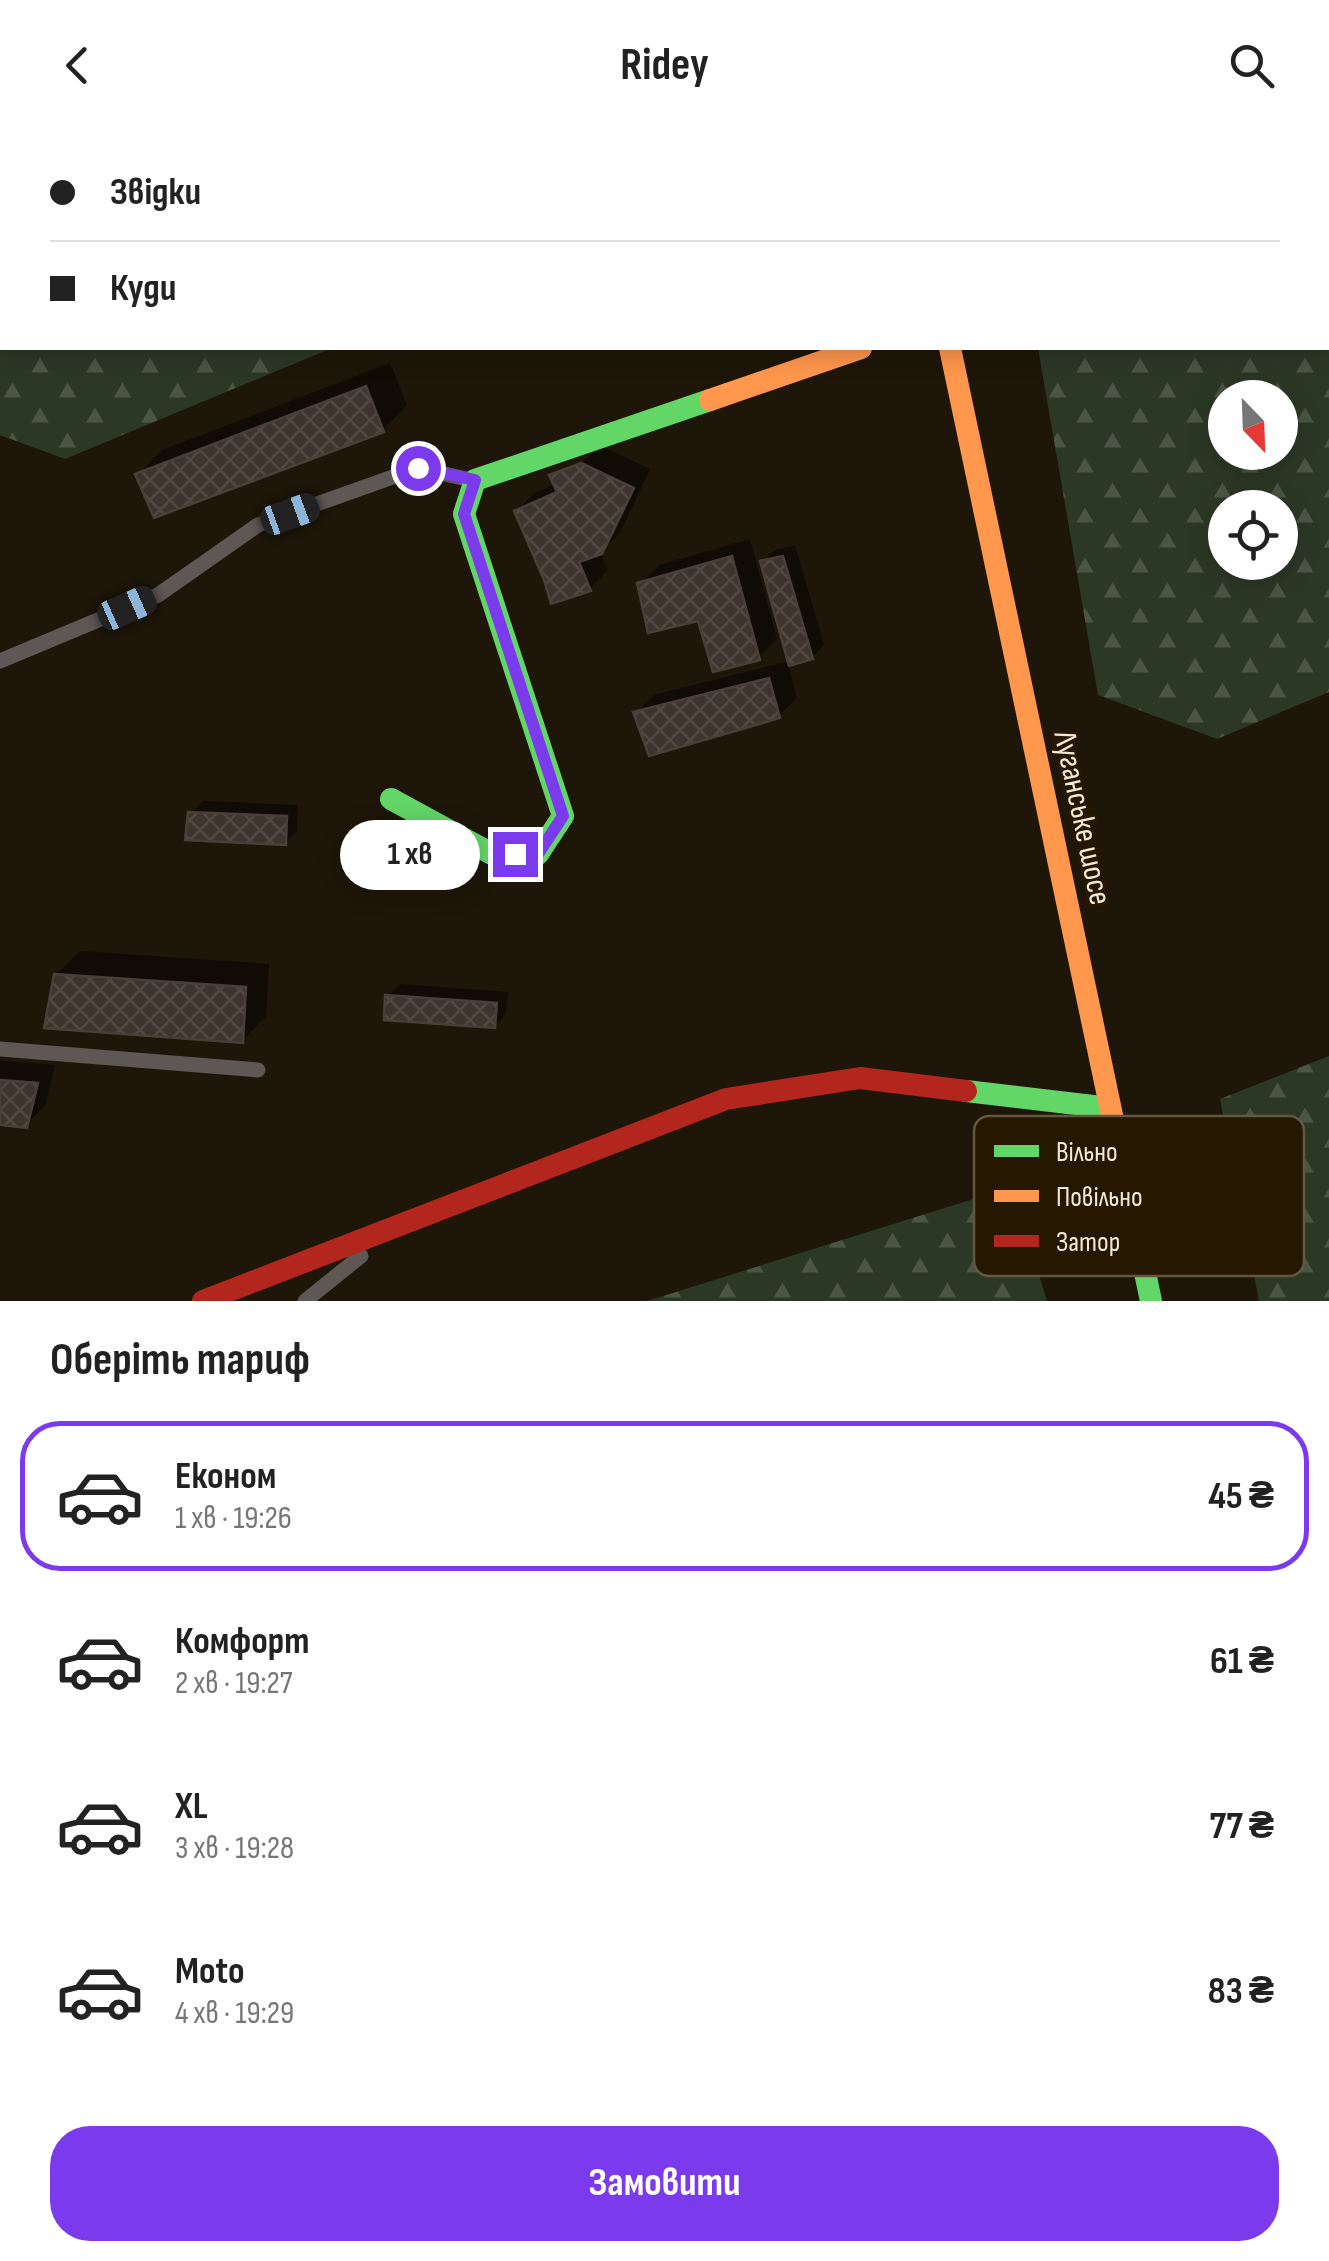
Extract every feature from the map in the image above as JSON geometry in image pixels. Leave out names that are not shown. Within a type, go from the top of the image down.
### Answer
[{"type":"street","points":[[391,799],[492,854],[538,854],[563,816],[464,514],[475,480],[854,350]]},
{"type":"street","name":"Луганське шосе","points":[[950,350],[1112,1116]]},
{"type":"street","points":[[204,1301],[726,1099],[860,1078],[1110,1108]]},
{"type":"street","name":"Луганське шосе","points":[[1146,1276],[1151,1301]]},
{"type":"lane","points":[[0,661],[158,594],[258,525],[418,468],[475,480]]},
{"type":"lane","points":[[0,1048],[258,1070]]},
{"type":"lane","points":[[305,1301],[395,1229]]},
{"type":"green space","points":[[0,350],[327,350],[65,459],[0,435]]},
{"type":"green space","points":[[1038,350],[1329,350],[1329,692],[1217,739],[1098,695]]},
{"type":"green space","points":[[1329,1056],[1329,1301],[1259,1301],[1254,1276],[1304,1276],[1304,1116],[1223,1116],[1220,1099]]},
{"type":"green space","points":[[974,1199],[974,1276],[1039,1276],[1047,1301],[647,1301]]},
{"type":"building","points":[[366,386],[384,432],[154,518],[135,474]]},
{"type":"building","points":[[581,463],[634,488],[602,554],[579,562],[591,591],[551,604],[514,511],[557,492],[549,475]]},
{"type":"building","points":[[732,556],[760,660],[713,672],[698,621],[648,633],[637,583]]},
{"type":"building","points":[[783,556],[813,659],[789,666],[760,561]]},
{"type":"building","points":[[769,678],[780,718],[649,756],[633,712]]},
{"type":"building","points":[[188,812],[287,816],[286,845],[185,840]]},
{"type":"building","points":[[54,974],[246,987],[243,1043],[44,1028]]},
{"type":"building","points":[[385,995],[497,1003],[495,1028],[384,1020]]},
{"type":"building","points":[[0,1080],[38,1083],[27,1128],[0,1125]]},
{"type":"traffic: fast","points":[[391,799],[492,854],[538,854],[563,816],[464,514],[475,480],[710,400]]},
{"type":"traffic: fast","points":[[966,1091],[1110,1108]]},
{"type":"traffic: fast","points":[[1146,1276],[1151,1301]]},
{"type":"traffic: slow","points":[[710,400],[855,350]]},
{"type":"traffic: slow","points":[[950,350],[1112,1116]]},
{"type":"traffic: jam","points":[[203,1301],[726,1099],[860,1078],[966,1091]]},
{"type":"route","points":[[418,468],[475,480],[464,514],[563,816],[538,854],[515,854]]}]
